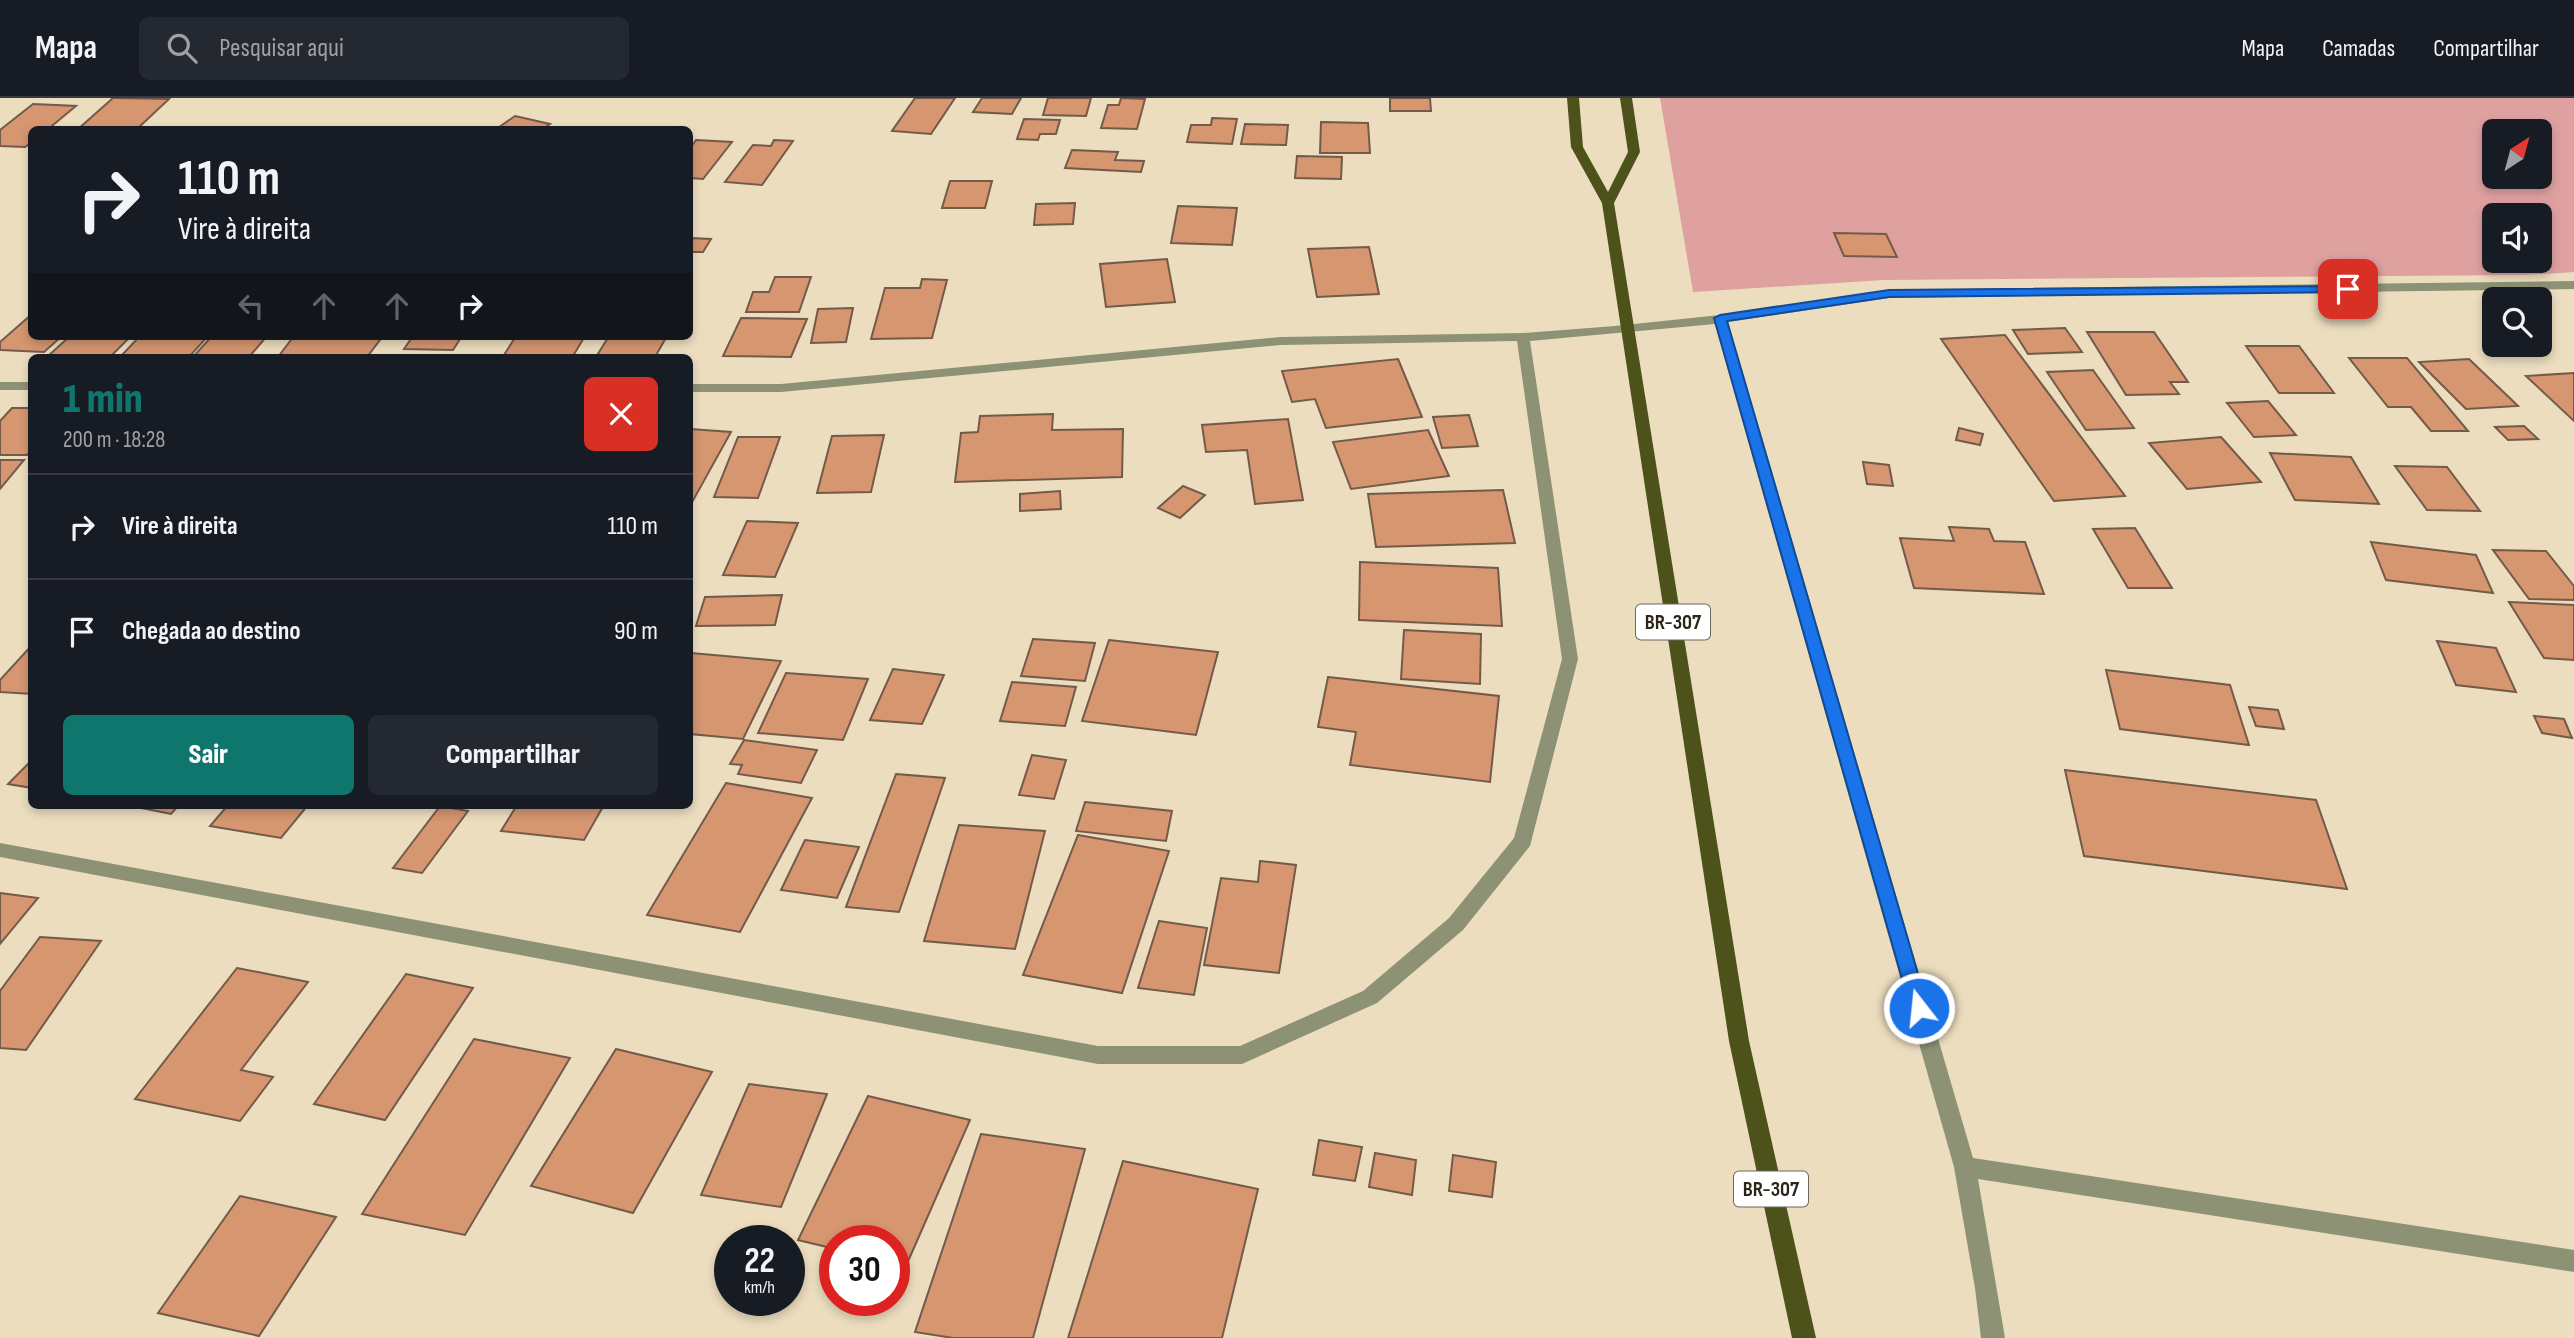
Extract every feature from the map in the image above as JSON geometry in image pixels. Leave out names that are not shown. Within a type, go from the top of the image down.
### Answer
[{"type":"main road","name":"BR-307","points":[[1573,98],[1577,147],[1608,204],[1739,1041],[1804,1338]]},
{"type":"main road","points":[[1608,204],[1633,152],[1626,98]]},
{"type":"street","points":[[693,388],[781,388],[1281,341],[1523,337],[1720,318],[1889,294],[2574,285]]},
{"type":"street","points":[[1720,318],[1965,1167],[1987,1288],[1993,1338]]},
{"type":"street","points":[[0,850],[1098,1055],[1241,1055],[1370,997],[1456,924],[1523,841],[1570,659],[1523,337]]},
{"type":"street","points":[[0,386],[28,386]]},
{"type":"street","points":[[1965,1167],[2574,1261]]},
{"type":"shaded area","points":[[1660,98],[2574,98],[2574,272],[2526,275],[1884,280],[1693,292]]},
{"type":"building","points":[[113,98],[169,99],[140,126],[82,126]]},
{"type":"building","points":[[915,98],[955,98],[931,134],[892,131]]},
{"type":"building","points":[[982,98],[1021,98],[1012,114],[973,112]]},
{"type":"building","points":[[1048,98],[1091,98],[1086,116],[1043,115]]},
{"type":"building","points":[[1121,98],[1145,99],[1137,129],[1101,128],[1108,105],[1119,105]]},
{"type":"building","points":[[1390,98],[1430,98],[1431,111],[1390,111]]},
{"type":"building","points":[[33,104],[76,106],[52,126],[28,126],[28,145],[25,147],[0,146],[0,130]]},
{"type":"building","points":[[515,116],[550,124],[547,126],[501,126]]},
{"type":"building","points":[[1212,118],[1237,119],[1232,144],[1187,142],[1191,125],[1211,125]]},
{"type":"building","points":[[1024,119],[1060,120],[1056,134],[1040,134],[1038,140],[1017,139]]},
{"type":"building","points":[[1321,122],[1368,123],[1370,153],[1320,153]]},
{"type":"building","points":[[1245,124],[1288,125],[1286,145],[1241,144]]},
{"type":"building","points":[[696,140],[732,142],[703,179],[693,178],[693,144]]},
{"type":"building","points":[[774,140],[793,141],[762,185],[725,182],[753,145],[771,146]]},
{"type":"building","points":[[1072,150],[1118,152],[1115,160],[1144,161],[1141,172],[1065,168]]},
{"type":"building","points":[[1297,156],[1342,157],[1341,179],[1295,178]]},
{"type":"building","points":[[950,181],[992,181],[985,208],[942,208]]},
{"type":"building","points":[[1075,203],[1073,224],[1034,225],[1036,204]]},
{"type":"building","points":[[1178,206],[1237,208],[1232,245],[1171,243]]},
{"type":"building","points":[[1834,233],[1886,234],[1897,257],[1844,256]]},
{"type":"building","points":[[693,238],[711,239],[703,252],[693,252]]},
{"type":"building","points":[[1369,247],[1379,294],[1317,297],[1308,249]]},
{"type":"building","points":[[1167,259],[1175,302],[1106,307],[1100,264]]},
{"type":"building","points":[[775,277],[811,277],[799,312],[746,312],[753,292],[769,292]]},
{"type":"building","points":[[922,279],[947,280],[932,338],[871,339],[885,288],[920,288]]},
{"type":"building","points":[[853,308],[846,342],[811,343],[818,309]]},
{"type":"building","points":[[28,318],[28,340],[58,340],[44,352],[0,350],[0,342]]},
{"type":"building","points":[[741,318],[807,319],[791,357],[723,356]]},
{"type":"building","points":[[2065,328],[2082,352],[2028,354],[2013,330]]},
{"type":"building","points":[[2087,332],[2154,332],[2188,382],[2170,382],[2179,394],[2126,395]]},
{"type":"building","points":[[2005,335],[2125,496],[2054,501],[1941,339]]},
{"type":"building","points":[[66,340],[127,340],[113,354],[50,354]]},
{"type":"building","points":[[136,340],[204,340],[192,354],[123,354]]},
{"type":"building","points":[[208,340],[264,340],[252,354],[196,354]]},
{"type":"building","points":[[291,340],[380,340],[369,354],[280,354]]},
{"type":"building","points":[[410,340],[459,340],[453,350],[404,349]]},
{"type":"building","points":[[513,340],[583,340],[574,354],[505,354]]},
{"type":"building","points":[[607,340],[665,340],[657,354],[598,354]]},
{"type":"building","points":[[2246,346],[2299,346],[2334,393],[2279,393]]},
{"type":"building","points":[[2349,358],[2407,358],[2468,431],[2431,431],[2411,407],[2388,407]]},
{"type":"building","points":[[1398,359],[1422,417],[1326,428],[1315,399],[1292,402],[1282,371]]},
{"type":"building","points":[[2469,359],[2518,406],[2466,409],[2419,362]]},
{"type":"building","points":[[2093,370],[2134,428],[2086,430],[2047,372]]},
{"type":"building","points":[[2574,373],[2574,421],[2526,376]]},
{"type":"building","points":[[2268,401],[2296,435],[2254,437],[2227,403]]},
{"type":"building","points":[[12,408],[28,408],[27,455],[0,455],[0,421]]},
{"type":"building","points":[[1053,414],[1052,430],[1123,429],[1122,477],[955,482],[961,433],[978,432],[980,416]]},
{"type":"building","points":[[1469,415],[1478,446],[1442,448],[1433,417]]},
{"type":"building","points":[[1288,419],[1303,500],[1255,504],[1247,450],[1206,452],[1202,425]]},
{"type":"building","points":[[2524,426],[2538,439],[2508,440],[2495,427]]},
{"type":"building","points":[[1959,428],[1983,434],[1980,445],[1956,440]]},
{"type":"building","points":[[693,429],[731,432],[693,501]]},
{"type":"building","points":[[1428,430],[1449,476],[1351,489],[1333,442]]},
{"type":"building","points":[[884,435],[871,492],[817,493],[832,436]]},
{"type":"building","points":[[738,437],[780,437],[758,498],[714,497]]},
{"type":"building","points":[[2221,437],[2261,482],[2187,489],[2149,443]]},
{"type":"building","points":[[2270,453],[2351,457],[2379,504],[2295,500]]},
{"type":"building","points":[[0,460],[24,460],[0,489]]},
{"type":"building","points":[[1863,462],[1889,465],[1893,486],[1867,484]]},
{"type":"building","points":[[2395,466],[2447,467],[2480,511],[2427,510]]},
{"type":"building","points":[[1183,486],[1205,495],[1180,518],[1158,508]]},
{"type":"building","points":[[1503,490],[1515,543],[1376,547],[1368,494]]},
{"type":"building","points":[[1060,491],[1061,509],[1020,511],[1020,494]]},
{"type":"building","points":[[747,521],[798,523],[775,577],[723,575]]},
{"type":"building","points":[[1949,527],[1989,529],[1994,541],[2025,542],[2044,594],[1914,588],[1900,538],[1954,541]]},
{"type":"building","points":[[2135,528],[2172,588],[2128,588],[2093,529]]},
{"type":"building","points":[[2371,542],[2476,555],[2493,593],[2386,580]]},
{"type":"building","points":[[2493,550],[2546,551],[2574,586],[2574,600],[2529,599]]},
{"type":"building","points":[[1360,562],[1498,568],[1502,626],[1359,620]]},
{"type":"building","points":[[782,595],[775,625],[696,626],[705,597]]},
{"type":"building","points":[[2509,602],[2574,605],[2574,660],[2544,658]]},
{"type":"building","points":[[1404,630],[1481,634],[1480,684],[1401,679]]},
{"type":"building","points":[[1033,639],[1095,643],[1085,681],[1021,676]]},
{"type":"building","points":[[1109,640],[1218,652],[1196,735],[1082,721]]},
{"type":"building","points":[[2437,641],[2496,648],[2516,692],[2456,685]]},
{"type":"building","points":[[28,649],[28,694],[0,692],[0,680]]},
{"type":"building","points":[[693,653],[781,661],[743,739],[693,734]]},
{"type":"building","points":[[893,669],[944,675],[922,724],[870,720]]},
{"type":"building","points":[[2106,670],[2230,685],[2249,745],[2120,729]]},
{"type":"building","points":[[786,673],[868,679],[843,740],[758,733]]},
{"type":"building","points":[[1328,677],[1499,696],[1490,782],[1350,765],[1356,732],[1318,727]]},
{"type":"building","points":[[1012,682],[1076,687],[1065,726],[1000,721]]},
{"type":"building","points":[[2249,707],[2278,710],[2284,729],[2256,726]]},
{"type":"building","points":[[2534,716],[2564,719],[2572,738],[2542,733]]},
{"type":"building","points":[[744,740],[817,750],[801,783],[738,774],[742,765],[730,764]]},
{"type":"building","points":[[1032,755],[1066,760],[1054,799],[1019,795]]},
{"type":"building","points":[[28,764],[28,787],[8,784]]},
{"type":"building","points":[[2065,770],[2316,800],[2347,889],[2084,856]]},
{"type":"building","points":[[896,774],[945,778],[899,912],[846,907]]},
{"type":"building","points":[[726,783],[812,798],[740,932],[647,915]]},
{"type":"building","points":[[1085,802],[1172,811],[1166,841],[1076,831]]},
{"type":"building","points":[[146,809],[175,809],[171,814]]},
{"type":"building","points":[[225,809],[305,809],[281,838],[210,826]]},
{"type":"building","points":[[438,809],[468,811],[422,873],[393,868]]},
{"type":"building","points":[[515,809],[602,809],[584,840],[501,831]]},
{"type":"building","points":[[959,825],[1045,831],[1015,949],[924,941]]},
{"type":"building","points":[[1078,835],[1169,851],[1122,993],[1023,975]]},
{"type":"building","points":[[805,840],[859,847],[837,898],[781,890]]},
{"type":"building","points":[[1260,861],[1296,865],[1279,973],[1204,965],[1221,878],[1258,882]]},
{"type":"building","points":[[0,893],[38,898],[0,944]]},
{"type":"building","points":[[1159,921],[1207,928],[1194,995],[1138,988]]},
{"type":"building","points":[[40,937],[101,941],[26,1050],[0,1048],[0,991]]},
{"type":"building","points":[[237,968],[308,982],[241,1070],[273,1077],[240,1121],[135,1099]]},
{"type":"building","points":[[406,974],[473,988],[385,1120],[314,1104]]},
{"type":"building","points":[[474,1039],[570,1058],[465,1235],[362,1214]]},
{"type":"building","points":[[616,1049],[712,1072],[633,1213],[531,1186]]},
{"type":"building","points":[[749,1084],[827,1094],[781,1207],[701,1195]]},
{"type":"building","points":[[868,1096],[970,1120],[910,1257],[910,1225],[819,1225],[819,1245],[805,1242],[805,1226]]},
{"type":"building","points":[[981,1134],[1085,1149],[1033,1338],[953,1338],[915,1332]]},
{"type":"building","points":[[1319,1140],[1362,1147],[1355,1181],[1313,1175]]},
{"type":"building","points":[[1375,1153],[1416,1160],[1412,1195],[1369,1187]]},
{"type":"building","points":[[1453,1155],[1496,1162],[1492,1197],[1449,1191]]},
{"type":"building","points":[[1123,1161],[1258,1189],[1222,1338],[1068,1338]]},
{"type":"building","points":[[240,1196],[336,1217],[259,1336],[158,1313]]},
{"type":"route","points":[[1919,1008],[1720,318],[1889,294],[2348,289]]}]
